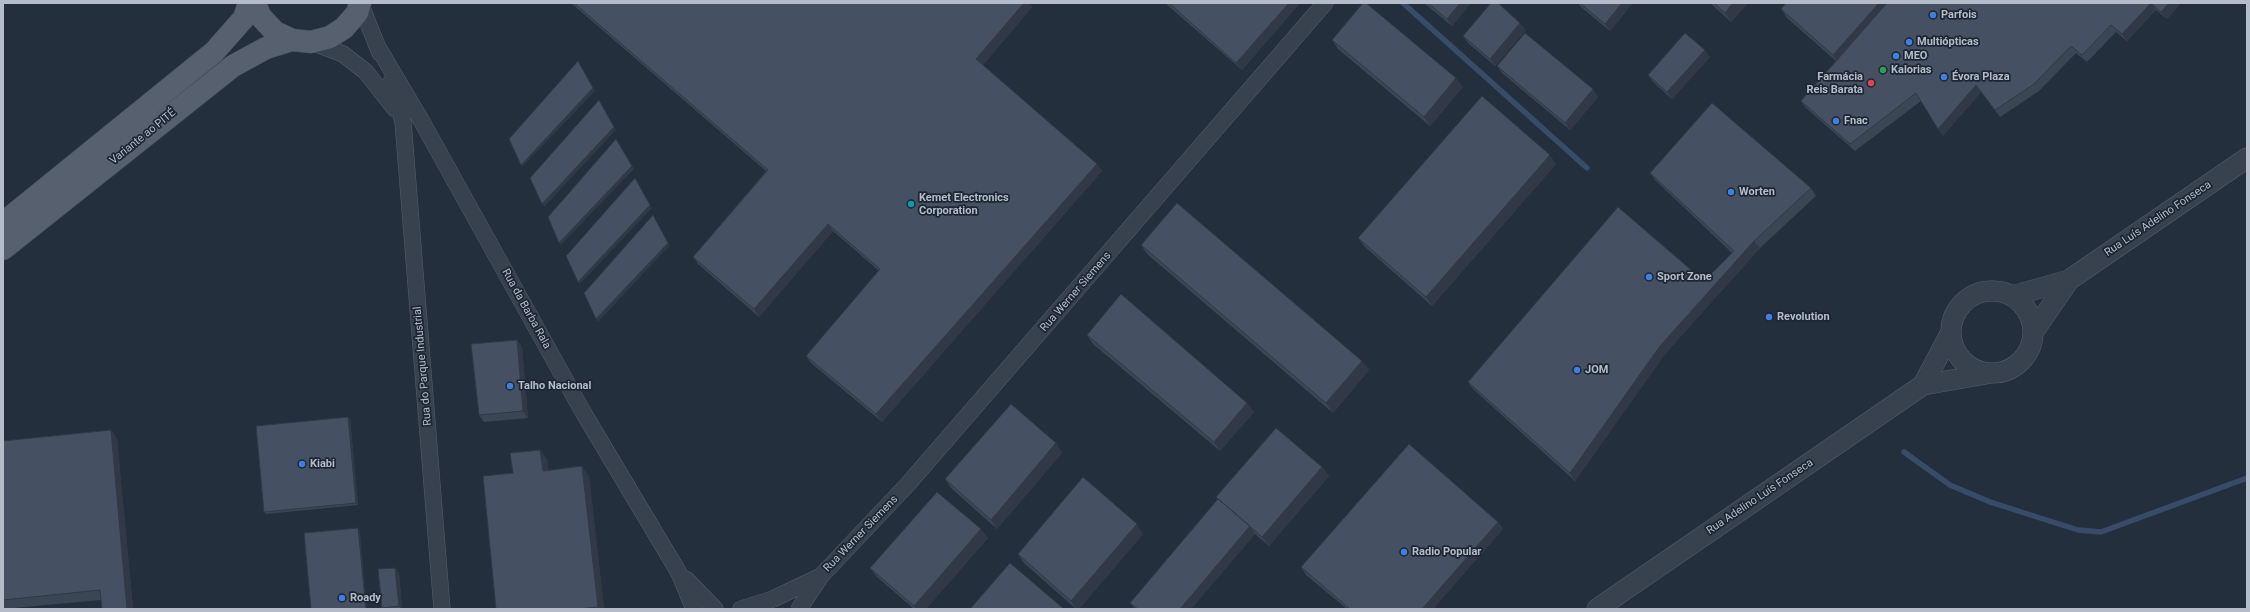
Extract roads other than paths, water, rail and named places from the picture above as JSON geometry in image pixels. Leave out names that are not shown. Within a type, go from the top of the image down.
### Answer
[{"type":"main road","name":"Variante ao PITÉ","points":[[3,224],[214,52],[244,18],[249,3]]},
{"type":"main road","points":[[255,3],[260,16],[275,32],[302,41]]},
{"type":"main road","name":"Variante ao PITÉ","points":[[3,249],[233,66],[266,48],[330,37],[344,28],[356,13],[360,3]]},
{"type":"street","name":"Rua da Barba Rala","points":[[360,3],[396,94],[403,122]]},
{"type":"street","name":"Rua Werner Siemens","points":[[799,609],[821,576],[908,484],[1325,3]]},
{"type":"street","points":[[302,41],[343,54],[366,72],[386,95],[403,122]]},
{"type":"street","name":"Rua da Barba Rala","points":[[376,44],[421,120],[583,412],[679,573],[694,609]]},
{"type":"street","name":"Rua do Parque Industrial","points":[[403,122],[442,609]]},
{"type":"street","name":"Rua Luís Adelino Fonseca","points":[[2012,296],[2069,280],[2247,158]]},
{"type":"street","name":"Rua Luís Adelino Fonseca","points":[[2034,331],[2069,280]]},
{"type":"street","points":[[1997,291],[2012,296],[2028,310],[2034,331],[2030,350],[2022,361],[2013,368],[2000,373],[1986,374],[1965,365],[1956,354],[1950,334],[1953,319],[1962,304],[1972,296],[1982,292],[1997,291]]},
{"type":"street","name":"Rua Adelino Luís Fonseca","points":[[1923,385],[1950,334]]},
{"type":"street","name":"Rua Adelino Luís Fonseca","points":[[1596,609],[1923,385],[1986,374]]},
{"type":"street","name":"Rua da Barba Rala","points":[[679,573],[715,609]]},
{"type":"street","name":"Rua Werner Siemens","points":[[722,609],[741,609],[773,600],[821,576]]},
{"type":"waterway","points":[[1403,3],[1587,168]]},
{"type":"waterway","points":[[1904,452],[1950,485],[1990,502],[2078,530],[2101,532],[2247,478]]},
{"type":"place","name":"Parfois","points":[[1933,15]]},
{"type":"place","name":"Multiópticas","points":[[1909,42]]},
{"type":"place","name":"MEO","points":[[1896,56]]},
{"type":"place","name":"Kalorias","points":[[1883,70]]},
{"type":"place","name":"Évora Plaza","points":[[1944,77]]},
{"type":"place","name":"Farmácia Reis Barata","points":[[1871,83]]},
{"type":"place","name":"Fnac","points":[[1836,121]]},
{"type":"place","name":"Worten","points":[[1731,192]]},
{"type":"place","name":"Kemet Electronics Corporation","points":[[911,204]]},
{"type":"place","name":"Sport Zone","points":[[1649,277]]},
{"type":"place","name":"Revolution","points":[[1769,317]]},
{"type":"place","name":"JOM","points":[[1577,370]]},
{"type":"place","name":"Talho Nacional","points":[[510,386]]},
{"type":"place","name":"Kiabi","points":[[302,464]]},
{"type":"place","name":"Radio Popular","points":[[1404,552]]},
{"type":"place","name":"Roady","points":[[342,598]]}]
